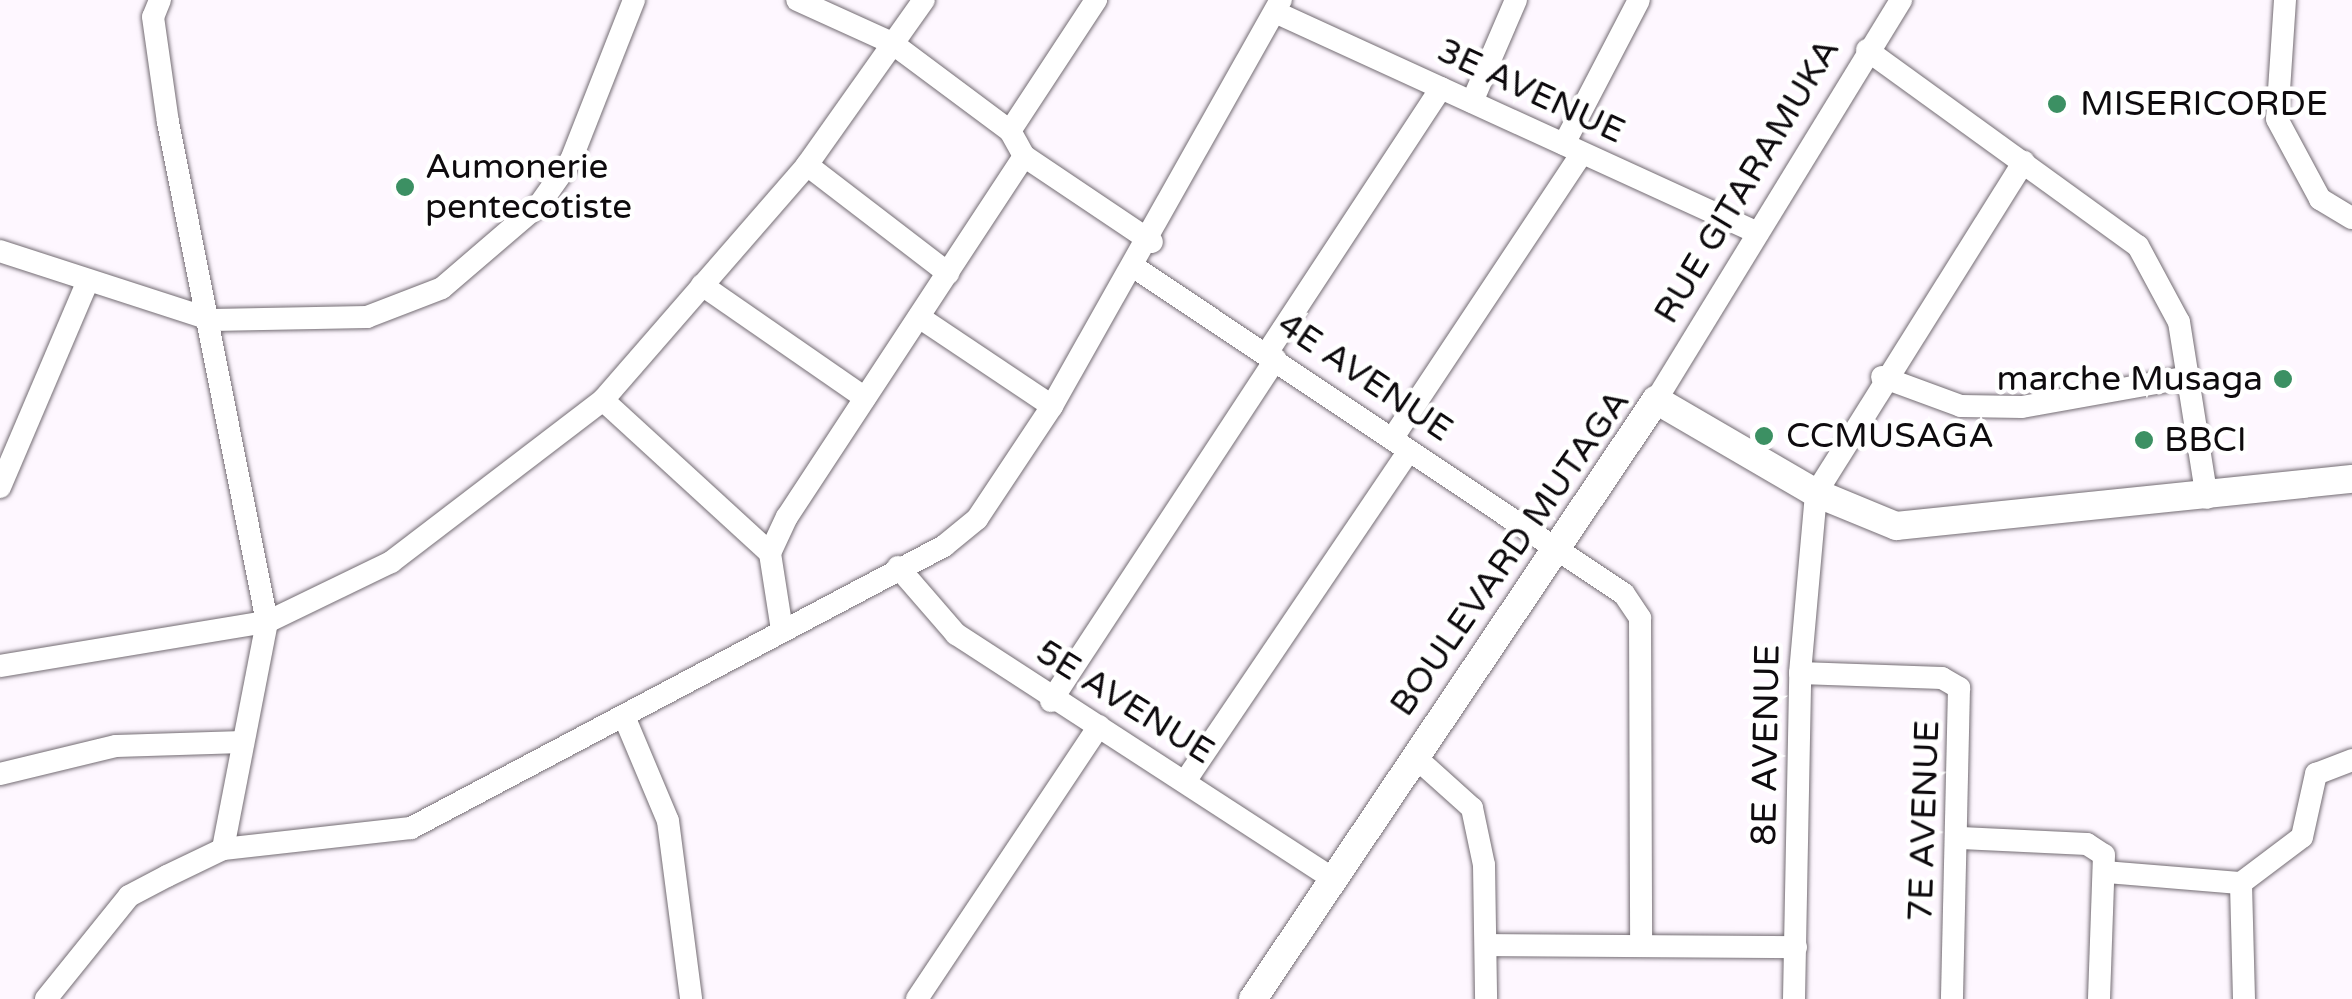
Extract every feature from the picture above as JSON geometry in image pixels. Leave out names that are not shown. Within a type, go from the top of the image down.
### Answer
[{"type":"street","points":[[160,0],[154,17],[168,122],[212,320],[267,622],[222,849]]},
{"type":"street","points":[[0,250],[86,282],[212,320],[367,318],[442,288],[539,204],[571,160],[634,0]]},
{"type":"street","points":[[797,0],[892,43],[1010,131],[1024,156],[1152,242]]},
{"type":"street","points":[[0,666],[267,622],[391,562],[603,400],[807,165],[924,0]]},
{"type":"street","points":[[1010,131],[1096,0]]},
{"type":"street","points":[[1472,102],[1516,0]]},
{"type":"street","points":[[1186,780],[1400,445],[1573,148],[1640,0]]},
{"type":"street","name":"RUE GITARAMUKA","points":[[1656,400],[1901,0]]},
{"type":"street","points":[[2285,0],[2277,118],[2320,198],[2352,218]]},
{"type":"street","points":[[46,999],[129,896],[222,849],[411,828],[626,721],[977,519],[1052,406],[1152,242],[1278,6]]},
{"type":"street","name":"3E AVENUE","points":[[1278,6],[1441,88],[1758,234]]},
{"type":"street","points":[[1867,50],[2138,246],[2179,322],[2207,498]]},
{"type":"street","points":[[1052,700],[1441,88]]},
{"type":"street","points":[[770,553],[864,398],[1024,156]]},
{"type":"street","points":[[1816,493],[1882,378],[2024,162]]},
{"type":"street","points":[[807,165],[948,273]]},
{"type":"street","name":"4E AVENUE","points":[[1136,269],[1272,356],[1550,549],[1624,594],[1640,618],[1641,945]]},
{"type":"street","points":[[0,487],[86,282]]},
{"type":"street","points":[[702,285],[864,398]]},
{"type":"street","points":[[918,317],[1052,406]]},
{"type":"street","points":[[1882,378],[1961,406],[2022,407],[2188,377]]},
{"type":"street","points":[[603,400],[770,553],[782,630]]},
{"type":"street","name":"BOULEVARD MUTAGA","points":[[1253,999],[1550,549],[1656,400],[1816,493],[1911,526],[2207,498],[2352,479]]},
{"type":"street","name":"8E AVENUE","points":[[1794,999],[1800,673],[1816,493]]},
{"type":"street","name":"5E AVENUE","points":[[898,567],[920,603],[1052,700],[1186,780],[1332,878]]},
{"type":"street","name":"7E AVENUE","points":[[1800,673],[1953,680],[1962,704],[1961,838],[1952,999]]},
{"type":"street","points":[[626,721],[668,821],[691,999]]},
{"type":"street","points":[[916,999],[1099,726]]},
{"type":"street","points":[[0,774],[116,746],[243,742]]},
{"type":"street","points":[[1414,756],[1472,808],[1488,944],[1486,999]]},
{"type":"street","points":[[2106,872],[2240,884],[2302,836],[2316,774],[2352,760]]},
{"type":"street","points":[[1961,838],[2087,844],[2104,855],[2099,999]]},
{"type":"street","points":[[2240,884],[2244,999]]},
{"type":"street","points":[[1488,944],[1796,947]]},
{"type":"place","name":"MISERICORDE","points":[[2057,104]]},
{"type":"place","name":"Aumonerie pentecotiste","points":[[405,187]]},
{"type":"place","name":"marche Musaga","points":[[2283,379]]},
{"type":"place","name":"CCMUSAGA","points":[[1764,436]]},
{"type":"place","name":"BBCI","points":[[2144,440]]}]
